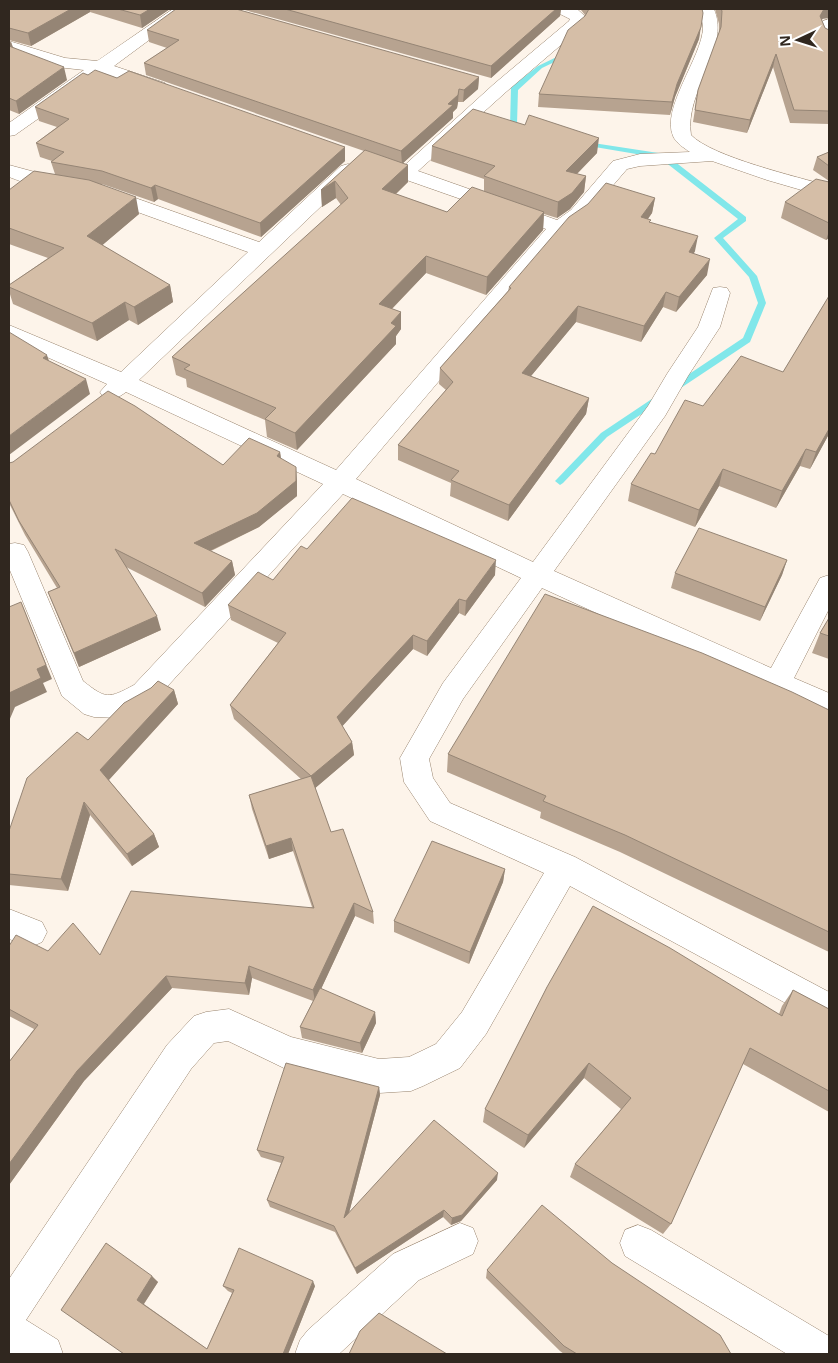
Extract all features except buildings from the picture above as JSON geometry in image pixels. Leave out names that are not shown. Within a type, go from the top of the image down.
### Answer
[{"type":"street","points":[[9,131],[183,9]]},
{"type":"street","points":[[706,9],[712,22],[710,35],[688,90],[681,131],[682,137],[690,146],[710,156],[829,192]]},
{"type":"street","points":[[559,227],[396,170],[490,85],[560,39],[576,12]]},
{"type":"street","points":[[829,24],[826,29],[829,36]]},
{"type":"street","points":[[9,46],[63,63],[101,67],[175,93]]},
{"type":"street","points":[[96,404],[124,382],[262,250],[362,158],[343,151]]},
{"type":"street","points":[[15,552],[72,688],[94,706],[119,707],[144,693],[339,483],[559,227],[578,214],[620,165],[640,160],[710,156]]},
{"type":"street","points":[[9,171],[36,180],[98,191],[262,250]]},
{"type":"street","points":[[720,293],[717,310],[703,340],[678,374],[658,411],[453,691],[414,758],[419,782],[440,812],[564,867],[829,1009]]},
{"type":"street","points":[[9,332],[124,382],[537,577],[829,705]]},
{"type":"street","points":[[777,683],[829,585]]},
{"type":"street","points":[[9,1312],[179,1057],[206,1028],[229,1025],[288,1053],[379,1076],[411,1074],[448,1056],[474,1022],[564,867]]},
{"type":"street","points":[[314,1354],[322,1344],[406,1267],[460,1241]]},
{"type":"street","points":[[638,1243],[823,1354]]},
{"type":"street","points":[[9,1332],[44,1354]]},
{"type":"waterway","points":[[524,128],[513,125],[514,89],[540,67],[567,54]]},
{"type":"waterway","points":[[560,481],[604,435],[747,340],[762,303],[753,276],[718,238],[743,219],[662,156],[583,143]]}]
